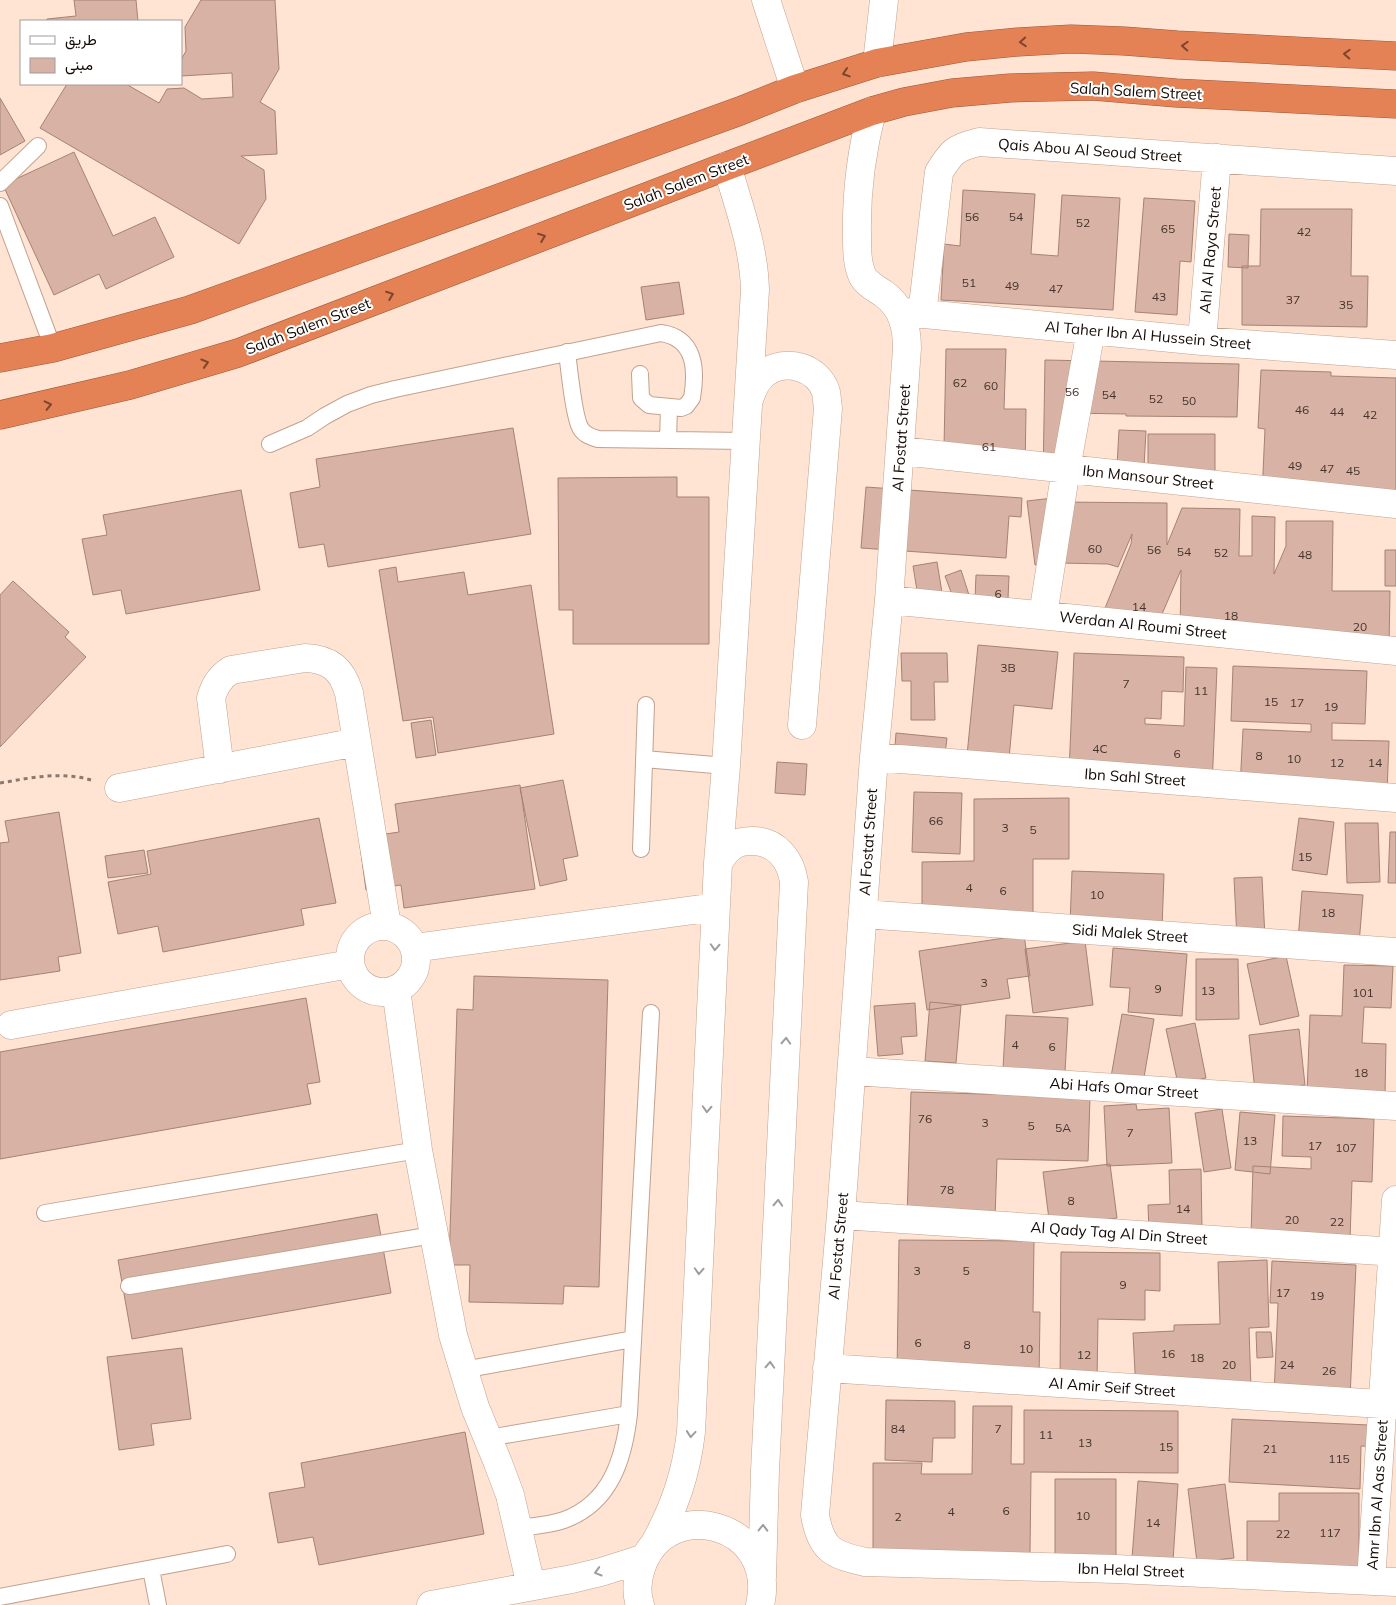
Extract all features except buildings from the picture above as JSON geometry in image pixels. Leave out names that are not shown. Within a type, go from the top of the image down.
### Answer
[{"type":"highway","points":[[0,358],[53,348],[190,310],[740,111],[795,89],[877,63],[966,47],[1071,39],[1396,56]]},
{"type":"highway","name":"Salah Salem Street","points":[[0,415],[130,385],[238,353],[872,111],[904,102],[952,93],[1010,88],[1093,86],[1176,93],[1396,104]]},
{"type":"street","points":[[766,0],[795,89]]},
{"type":"street","points":[[877,63],[884,0]]},
{"type":"street","name":"Al Fostat Street","points":[[866,1562],[846,1558],[829,1549],[818,1534],[814,1515],[841,1214],[874,757],[889,600],[907,333],[904,319],[911,313],[864,280],[859,267],[858,185],[872,111]]},
{"type":"street","name":"Qais Abou Al Seoud Street","points":[[911,313],[939,172],[949,156],[961,146],[979,142],[1396,171]]},
{"type":"street","name":"Ahl Al Raya Street","points":[[1202,341],[1217,158]]},
{"type":"street","points":[[640,1605],[638,1599],[638,1578],[650,1550],[670,1515],[680,1489],[688,1461],[691,1432],[718,863],[726,766],[755,290],[751,249],[727,166]]},
{"type":"street","name":"Al Taher Ibn Al Hussein Street","points":[[911,313],[1202,341],[1396,356]]},
{"type":"street","points":[[1043,615],[1066,469],[1091,330]]},
{"type":"street","points":[[748,400],[754,386],[764,374],[777,367],[792,365],[807,369],[819,379],[826,393],[828,408],[802,725]]},
{"type":"street","name":"Ibn Mansour Street","points":[[900,451],[1396,504]]},
{"type":"street","name":"Werdan Al Roumi Street","points":[[889,600],[1396,651]]},
{"type":"street","points":[[220,769],[211,698],[218,681],[231,670],[305,658],[317,658],[328,662],[338,670],[346,681],[349,693],[387,926]]},
{"type":"street","points":[[119,788],[357,742]]},
{"type":"street","name":"Ibn Sahl Street","points":[[874,757],[1396,798]]},
{"type":"street","points":[[718,863],[730,847],[742,842],[756,841],[770,844],[781,852],[789,862],[794,882],[760,1605]]},
{"type":"street","points":[[414,948],[716,907]]},
{"type":"street","name":"Sidi Malek Street","points":[[863,914],[1396,952]]},
{"type":"street","points":[[375,926],[399,929],[408,937],[414,948],[416,960],[413,972],[407,982],[396,989],[385,992],[372,990],[362,984],[354,975],[350,964],[350,951],[355,940],[375,926]]},
{"type":"street","points":[[10,1025],[350,964]]},
{"type":"street","points":[[396,989],[418,1150],[453,1335],[463,1370],[510,1495],[531,1586]]},
{"type":"street","name":"Abi Hafs Omar Street","points":[[852,1071],[1396,1106]]},
{"type":"street","name":"Amr Ibn Al Aas Street","points":[[1384,1581],[1396,1200]]},
{"type":"street","name":"Al Qady Tag Al Din Street","points":[[841,1214],[1394,1252]]},
{"type":"street","name":"Al Amir Seif Street","points":[[828,1368],[1389,1404]]},
{"type":"street","points":[[431,1605],[601,1572],[650,1550],[669,1533],[685,1526],[702,1524],[719,1527],[734,1534],[748,1546],[757,1560],[762,1576]]},
{"type":"street","name":"Ibn Helal Street","points":[[866,1562],[1106,1568],[1384,1581]]},
{"type":"lane","points":[[0,183],[38,146]]},
{"type":"lane","points":[[0,206],[53,348]]},
{"type":"lane","points":[[270,444],[307,428],[347,404],[370,395],[661,333],[671,334],[680,340],[692,356],[693,394],[690,403],[686,406],[669,407],[649,405],[644,402],[639,393],[640,374]]},
{"type":"lane","points":[[567,352],[578,422],[584,432],[598,439],[746,441]]},
{"type":"lane","points":[[668,440],[669,407]]},
{"type":"lane","points":[[641,849],[646,705]]},
{"type":"lane","points":[[644,759],[726,766]]},
{"type":"lane","points":[[518,1528],[565,1520],[584,1509],[601,1494],[614,1476],[626,1441],[651,1013]]},
{"type":"lane","points":[[45,1213],[418,1150]]},
{"type":"lane","points":[[129,1286],[433,1235]]},
{"type":"lane","points":[[463,1370],[633,1339]]},
{"type":"lane","points":[[488,1438],[629,1414]]},
{"type":"lane","points":[[0,1597],[227,1554]]},
{"type":"lane","points":[[151,1569],[158,1605]]},
{"type":"path","points":[[0,783],[50,776],[69,776],[82,777],[119,788]]}]
